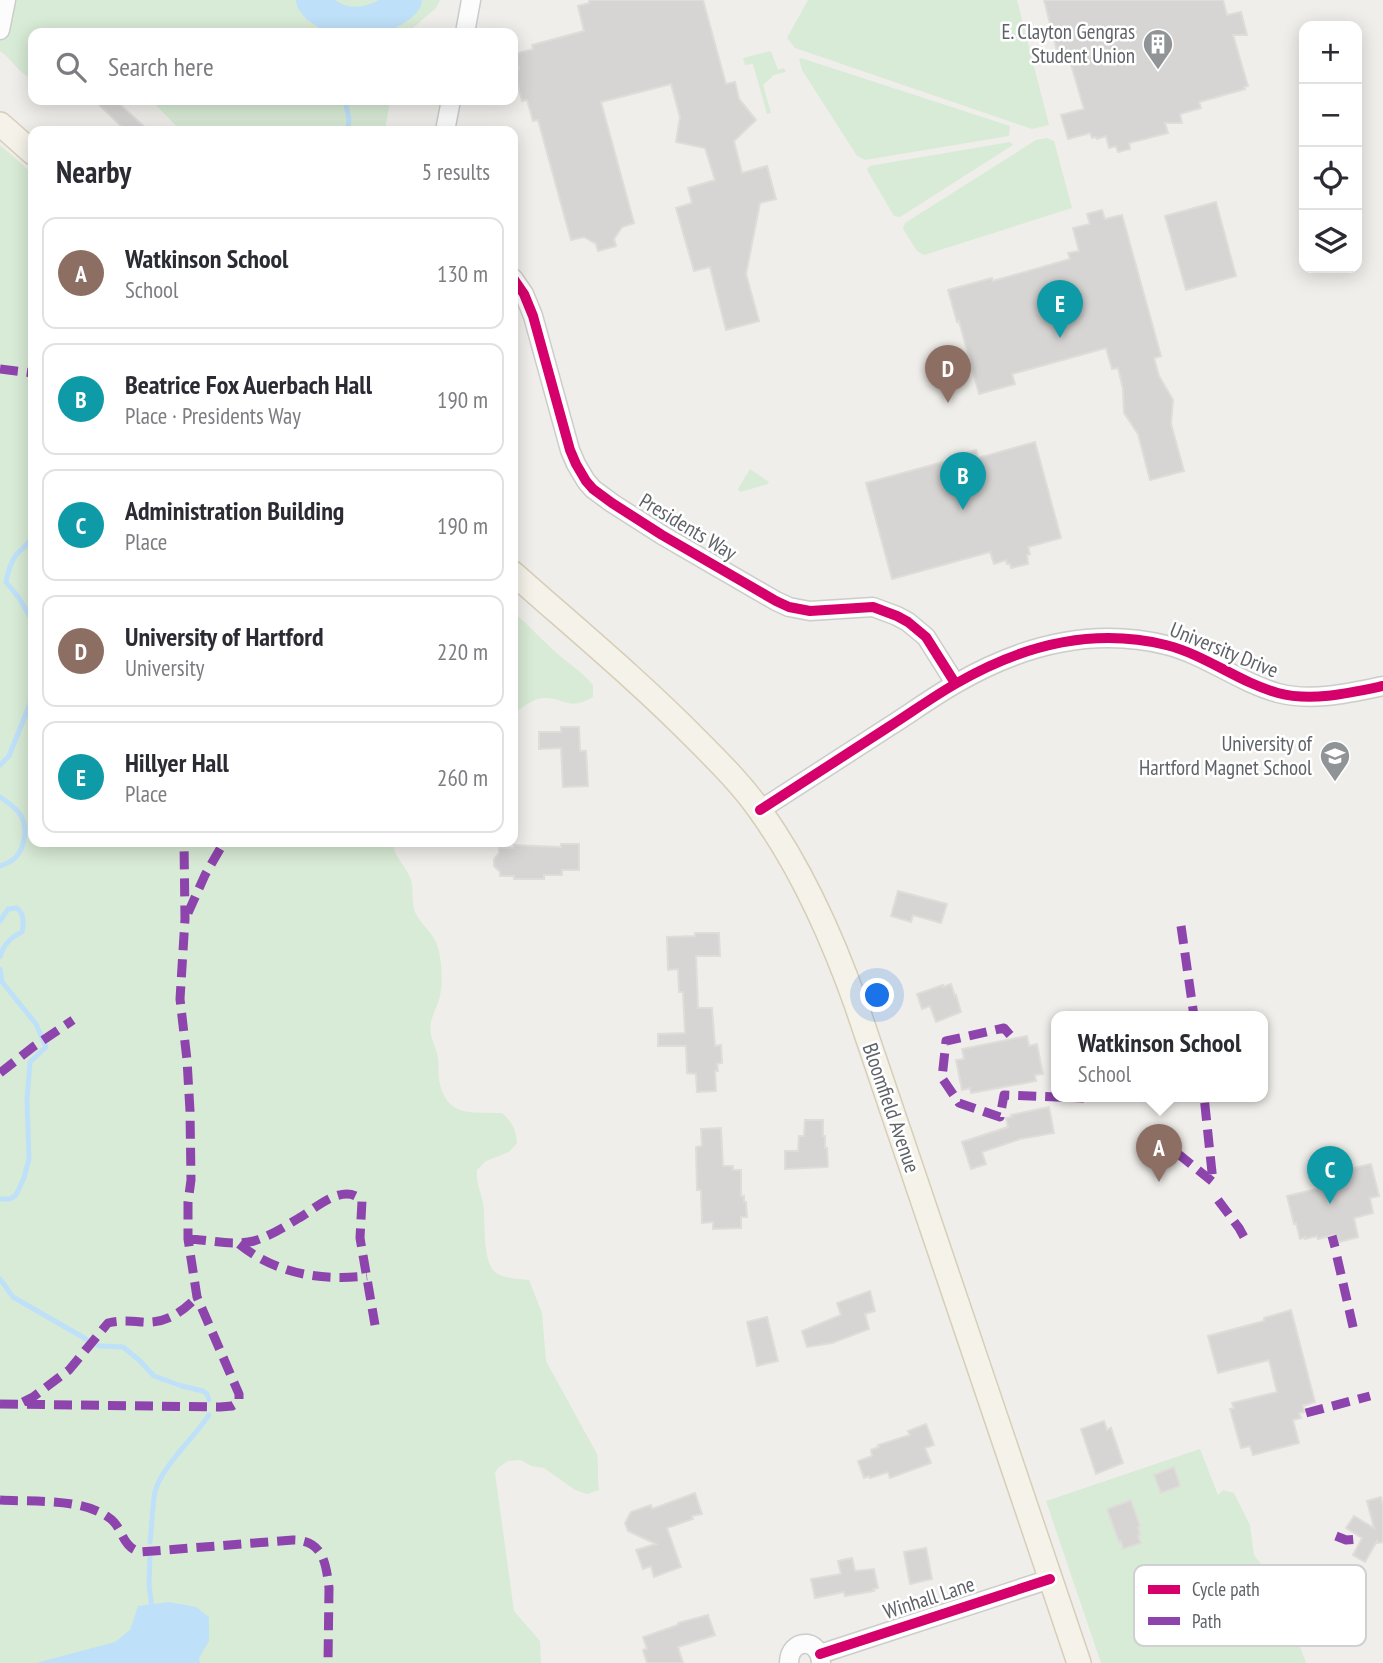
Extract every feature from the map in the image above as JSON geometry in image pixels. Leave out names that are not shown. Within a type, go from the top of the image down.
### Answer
[{"type":"main road","points":[[0,124],[28,149]]},
{"type":"main road","name":"Bloomfield Avenue","points":[[518,577],[671,714],[723,766],[760,810],[808,890],[850,988],[1079,1663]]},
{"type":"street","points":[[0,30],[6,0]]},
{"type":"street","points":[[466,28],[471,0]]},
{"type":"street","points":[[446,126],[451,105]]},
{"type":"street","name":"Presidents Way","points":[[518,285],[533,316],[570,450],[593,489],[662,535],[789,607],[820,611],[873,607],[897,615],[926,637],[955,683]]},
{"type":"street","name":"University Drive","points":[[760,810],[955,683],[1023,652],[1069,640],[1116,637],[1147,641],[1193,653],[1283,694],[1305,696],[1383,686]]},
{"type":"street","name":"Winhall Lane","points":[[789,1663],[792,1650],[800,1645],[814,1647],[821,1659],[1051,1579]]},
{"type":"green space","points":[[0,0],[440,0],[436,8],[413,28],[28,28],[28,77],[0,51]]},
{"type":"green space","points":[[808,0],[1017,0],[1049,125],[1032,129],[795,48],[787,38]]},
{"type":"green space","points":[[771,51],[778,70],[784,68],[786,72],[774,75],[763,85],[771,113],[767,114],[753,64],[745,65],[743,58]]},
{"type":"green space","points":[[801,58],[1010,126],[1009,136],[865,160],[857,156],[802,70],[799,60]]},
{"type":"green space","points":[[156,105],[389,105],[386,126],[176,126]]},
{"type":"green space","points":[[1047,138],[1054,141],[1072,208],[924,255],[917,251],[903,229],[905,223],[1036,140]]},
{"type":"green space","points":[[1010,142],[1013,145],[900,217],[894,216],[867,170],[869,166]]},
{"type":"green space","points":[[0,145],[28,170],[28,847],[394,847],[411,880],[415,912],[434,938],[439,954],[441,990],[430,1027],[438,1058],[442,1092],[454,1107],[462,1110],[502,1113],[516,1134],[517,1143],[509,1152],[486,1161],[477,1170],[488,1259],[496,1273],[529,1280],[542,1313],[546,1361],[597,1454],[599,1490],[587,1494],[575,1490],[544,1468],[531,1466],[521,1460],[508,1461],[495,1473],[514,1611],[540,1641],[541,1663],[0,1663]]},
{"type":"green space","points":[[750,469],[769,482],[740,492],[738,489]]},
{"type":"green space","points":[[518,617],[593,685],[593,697],[585,701],[572,704],[543,698],[518,710]]},
{"type":"green space","points":[[1200,1449],[1218,1495],[1223,1490],[1234,1493],[1250,1525],[1254,1555],[1262,1565],[1134,1565],[1134,1646],[1300,1646],[1306,1663],[1101,1663],[1046,1501]]},
{"type":"water","points":[[169,1602],[196,1607],[209,1617],[209,1641],[199,1658],[200,1663],[36,1663],[115,1642],[130,1630],[138,1606]]},
{"type":"building","points":[[589,0],[703,0],[726,84],[735,82],[739,99],[756,120],[734,141],[742,173],[767,166],[776,199],[760,203],[746,274],[759,321],[726,330],[710,267],[694,271],[676,208],[692,203],[688,188],[715,180],[705,148],[676,142],[680,117],[671,84],[601,102],[634,223],[622,227],[614,239],[616,246],[598,251],[596,244],[584,237],[571,240],[538,120],[533,121],[527,100],[522,101],[518,86],[518,53],[533,49],[532,45],[584,31],[578,6],[589,3]]},
{"type":"building","name":"E. Clayton Gengras Student Union","points":[[1044,0],[1223,0],[1227,15],[1241,12],[1247,35],[1233,35],[1248,86],[1199,102],[1201,108],[1180,114],[1182,123],[1165,123],[1168,133],[1129,143],[1130,149],[1118,152],[1116,146],[1109,148],[1106,136],[1097,139],[1092,138],[1090,133],[1068,139],[1061,115],[1084,109],[1067,51],[1058,55]]},
{"type":"building","points":[[99,105],[120,105],[144,126],[121,126]]},
{"type":"building","points":[[1216,202],[1236,276],[1186,290],[1165,216]]},
{"type":"building","points":[[1102,210],[1105,219],[1122,215],[1161,356],[1154,358],[1159,376],[1173,400],[1171,424],[1184,471],[1150,480],[1138,434],[1124,413],[1123,389],[1118,368],[1112,369],[1106,348],[1012,374],[1015,384],[979,394],[948,290],[992,278],[993,281],[1070,259],[1068,253],[1079,251],[1073,228],[1090,224],[1087,214]]},
{"type":"building","points":[[1035,442],[1061,538],[1028,547],[1028,564],[1011,568],[1006,560],[994,564],[990,552],[892,579],[866,483],[958,458],[957,455],[976,450],[978,458]]},
{"type":"building","points":[[561,727],[579,727],[580,751],[586,751],[588,786],[563,787],[561,748],[539,749],[539,732],[561,732]]},
{"type":"building","points":[[561,844],[579,844],[579,870],[562,870],[562,875],[544,875],[544,879],[514,879],[514,876],[500,876],[494,866],[499,848],[514,848],[518,845],[561,847]]},
{"type":"building","points":[[898,891],[947,904],[941,923],[913,915],[911,922],[891,916]]},
{"type":"building","points":[[695,933],[719,933],[720,956],[696,956],[698,1008],[712,1008],[715,1046],[721,1045],[722,1063],[717,1064],[718,1071],[715,1071],[716,1091],[697,1092],[696,1074],[687,1073],[686,1046],[658,1046],[658,1034],[685,1033],[683,992],[679,992],[678,969],[668,970],[667,937],[695,936]]},
{"type":"building","points":[[951,984],[961,1012],[936,1022],[930,1006],[922,1009],[917,994]]},
{"type":"building","points":[[1027,1036],[1029,1046],[1037,1044],[1043,1074],[1035,1075],[1036,1081],[971,1093],[970,1088],[962,1090],[956,1060],[964,1059],[962,1049]]},
{"type":"building","points":[[1049,1107],[1054,1133],[1020,1139],[982,1152],[986,1164],[971,1169],[962,1142],[1008,1127],[1006,1118],[1012,1117],[1011,1115]]},
{"type":"building","points":[[805,1120],[823,1120],[828,1166],[785,1169],[785,1151],[798,1151],[799,1136],[804,1136]]},
{"type":"building","points":[[721,1128],[723,1166],[733,1166],[733,1170],[741,1170],[741,1196],[744,1196],[746,1202],[747,1217],[741,1217],[741,1228],[713,1229],[713,1222],[702,1223],[701,1190],[697,1190],[696,1147],[702,1146],[701,1129]]},
{"type":"building","points":[[1371,1164],[1379,1196],[1370,1198],[1373,1213],[1354,1218],[1358,1237],[1336,1243],[1334,1235],[1318,1239],[1317,1236],[1300,1239],[1287,1196],[1342,1183],[1340,1175],[1346,1174],[1345,1170]]},
{"type":"building","points":[[870,1291],[875,1311],[865,1314],[869,1329],[832,1343],[807,1347],[802,1331],[841,1315],[837,1303]]},
{"type":"building","points":[[1291,1310],[1315,1402],[1303,1406],[1305,1412],[1299,1413],[1301,1418],[1293,1420],[1299,1443],[1253,1455],[1250,1446],[1241,1448],[1230,1409],[1234,1408],[1232,1403],[1277,1392],[1269,1360],[1218,1373],[1208,1336],[1264,1321],[1264,1318]]},
{"type":"building","points":[[767,1317],[778,1361],[757,1366],[747,1322]]},
{"type":"building","points":[[1104,1421],[1107,1430],[1111,1428],[1123,1463],[1096,1474],[1081,1429]]},
{"type":"building","points":[[926,1424],[934,1445],[925,1448],[931,1463],[890,1478],[888,1472],[864,1478],[858,1461],[872,1456],[871,1450],[879,1447],[878,1445],[910,1435],[908,1431]]},
{"type":"building","points":[[1174,1467],[1180,1486],[1161,1493],[1154,1475]]},
{"type":"building","points":[[695,1493],[702,1514],[667,1528],[681,1567],[654,1577],[651,1566],[643,1569],[636,1550],[656,1544],[628,1531],[625,1523],[631,1512],[651,1505],[652,1509]]},
{"type":"building","points":[[1381,1497],[1383,1542],[1377,1541],[1365,1562],[1353,1555],[1362,1538],[1346,1528],[1354,1516],[1374,1528],[1367,1501]]},
{"type":"building","points":[[1131,1500],[1140,1526],[1138,1536],[1141,1543],[1123,1549],[1107,1509]]},
{"type":"building","points":[[926,1548],[932,1579],[910,1584],[904,1552]]},
{"type":"building","points":[[852,1558],[855,1571],[874,1569],[878,1588],[845,1596],[844,1592],[815,1598],[811,1579],[841,1574],[838,1561]]},
{"type":"building","points":[[708,1615],[715,1635],[678,1647],[683,1663],[647,1663],[643,1650],[647,1649],[643,1637]]},
{"type":"waterway","points":[[312,0],[318,8],[350,23],[367,22],[393,11],[406,0]]},
{"type":"waterway","points":[[328,28],[336,21]]},
{"type":"waterway","points":[[346,105],[348,126]]},
{"type":"waterway","points":[[28,543],[15,556],[6,582],[28,613]]},
{"type":"waterway","points":[[0,765],[9,756],[28,708]]},
{"type":"waterway","points":[[0,797],[19,813],[25,831],[18,854],[12,861],[0,866]]},
{"type":"waterway","points":[[0,921],[8,909],[17,908],[23,922],[22,932],[8,942],[0,957]]},
{"type":"waterway","points":[[0,969],[2,982],[36,1024],[46,1047],[30,1062],[27,1100],[29,1159],[24,1178],[16,1195],[10,1199],[0,1199]]},
{"type":"waterway","points":[[0,1279],[13,1297],[86,1339]]},
{"type":"waterway","points":[[97,1345],[123,1347],[154,1376],[203,1391],[209,1400]]},
{"type":"waterway","points":[[150,1542],[158,1482],[209,1415]]},
{"type":"waterway","points":[[150,1555],[149,1585],[152,1608]]},
{"type":"marked path","points":[[0,369],[28,372]]},
{"type":"marked path","points":[[0,1404],[220,1407],[239,1402],[239,1394],[197,1297],[188,1239],[190,1111],[180,999],[185,919],[184,847]]},
{"type":"marked path","points":[[188,913],[221,847]]},
{"type":"marked path","points":[[1181,926],[1193,1011]]},
{"type":"marked path","points":[[0,1073],[73,1020]]},
{"type":"marked path","points":[[1010,1035],[1004,1028],[946,1041],[942,1078],[959,1103],[1000,1117],[1004,1095],[1051,1097]]},
{"type":"marked path","points":[[1156,1136],[1213,1182],[1205,1102]]},
{"type":"marked path","points":[[188,1239],[230,1243],[254,1241],[277,1231],[338,1195],[355,1196],[362,1201],[360,1238],[375,1325]]},
{"type":"marked path","points":[[1218,1200],[1244,1237]]},
{"type":"marked path","points":[[1332,1236],[1335,1247]]},
{"type":"marked path","points":[[239,1244],[284,1269],[316,1276],[367,1276]]},
{"type":"marked path","points":[[1337,1257],[1354,1331]]},
{"type":"marked path","points":[[23,1402],[69,1370],[108,1323],[165,1319],[185,1308],[197,1297]]},
{"type":"marked path","points":[[1306,1413],[1370,1396]]},
{"type":"marked path","points":[[0,1500],[56,1502],[97,1511],[113,1521],[125,1541],[140,1552],[293,1540],[311,1544],[321,1555],[328,1579],[328,1663]]},
{"type":"marked path","points":[[1336,1536],[1346,1540],[1358,1539]]},
{"type":"cycle path","points":[[518,285],[533,316],[570,450],[593,489],[662,535],[789,607],[810,611],[873,607],[897,616],[926,637],[955,683]]},
{"type":"cycle path","points":[[760,810],[957,683],[1006,659],[1058,643],[1111,638],[1166,645],[1195,655],[1263,688],[1291,696],[1330,696],[1383,686]]},
{"type":"cycle path","points":[[820,1654],[1050,1579]]},
{"type":"place","name":"E. Clayton Gengras Student Union","points":[[1158,71]]},
{"type":"place","name":"Hillyer Hall","points":[[1060,338]]},
{"type":"place","name":"University of Hartford","points":[[948,403]]},
{"type":"place","name":"Beatrice Fox Auerbach Hall","points":[[963,510]]},
{"type":"place","name":"University of Hartford Magnet School","points":[[1335,783]]},
{"type":"place","name":"Watkinson School","points":[[1159,1182]]},
{"type":"place","name":"Administration Building","points":[[1330,1204]]}]
